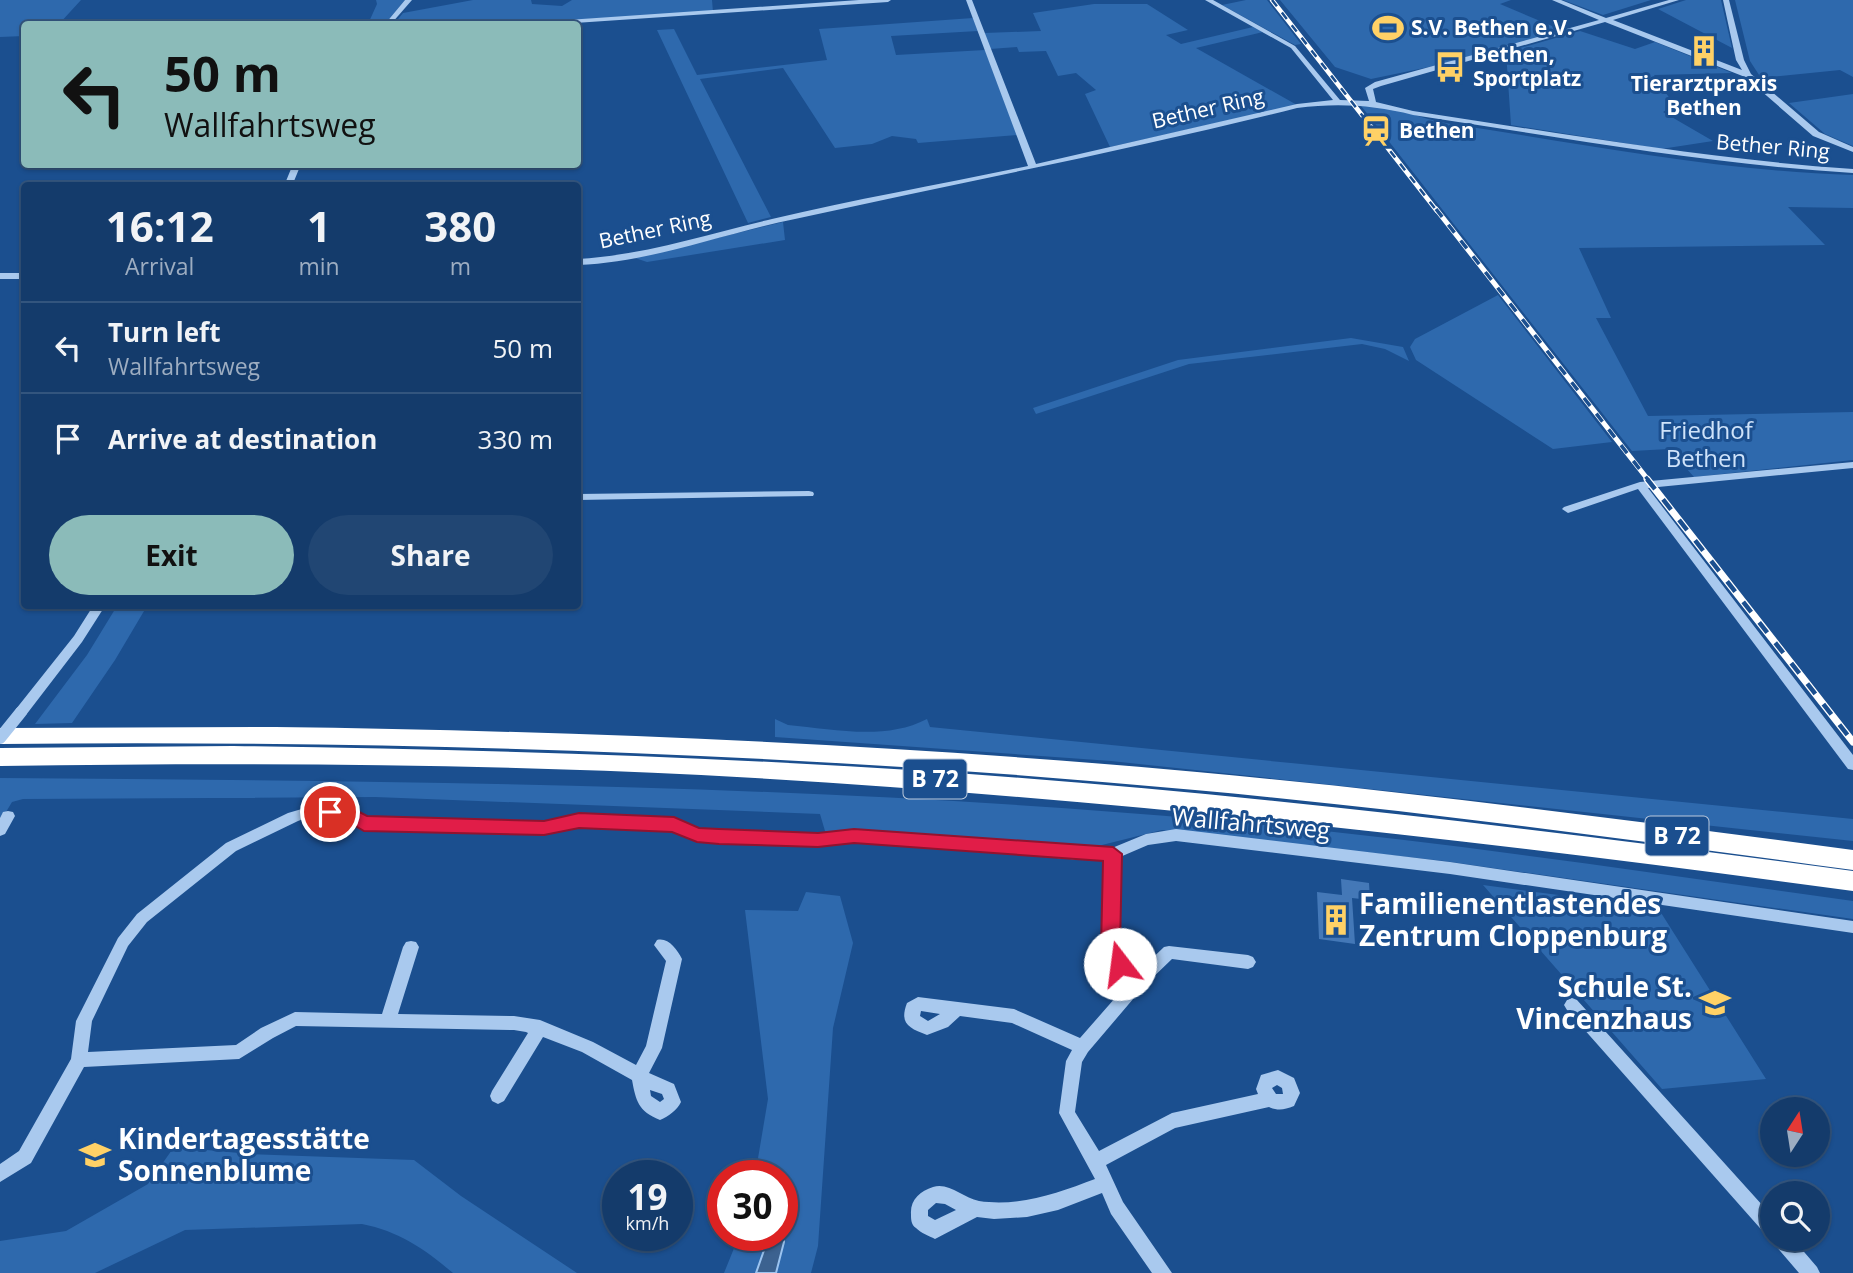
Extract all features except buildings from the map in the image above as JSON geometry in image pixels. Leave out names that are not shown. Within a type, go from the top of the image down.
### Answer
[{"type":"highway","name":"B 72","points":[[0,737],[514,739],[854,755],[1104,773],[1385,800],[1853,860]]},
{"type":"highway","name":"B 72","points":[[0,757],[497,759],[941,780],[1383,820],[1853,881]]},
{"type":"street","points":[[391,21],[409,0]]},
{"type":"street","points":[[581,21],[888,0]]},
{"type":"street","points":[[969,0],[1033,167]]},
{"type":"street","points":[[1208,0],[1293,47],[1337,101]]},
{"type":"street","points":[[1555,0],[1748,75],[1816,134],[1853,150]]},
{"type":"street","points":[[1373,102],[1369,88],[1378,84],[1676,0]]},
{"type":"street","points":[[1726,0],[1740,60],[1748,75]]},
{"type":"street","name":"Bether Ring","points":[[581,262],[635,256],[786,218],[1033,167],[1297,106],[1337,101],[1373,102],[1413,113],[1685,156],[1771,167],[1853,171]]},
{"type":"street","points":[[0,276],[21,276]]},
{"type":"street","points":[[1568,509],[1640,485],[1853,465]]},
{"type":"street","points":[[1640,485],[1853,765]]},
{"type":"street","points":[[581,497],[810,494]]},
{"type":"street","points":[[0,737],[78,639],[97,609]]},
{"type":"street","name":"Wallfahrtsweg","points":[[0,1174],[24,1157],[79,1060],[84,1021],[123,942],[142,918],[231,847],[293,817],[312,811],[348,813],[364,823],[544,828],[579,820],[674,825],[697,835],[719,837],[818,840],[854,836],[1113,854],[1146,840],[1176,835],[1450,869],[1853,927]]},
{"type":"street","points":[[0,830],[8,816]]},
{"type":"street","points":[[1113,854],[1111,948],[1120,964],[1139,980]]},
{"type":"street","points":[[79,1060],[239,1052],[267,1032],[295,1019],[513,1023],[540,1027],[610,1058],[639,1075],[654,1048],[674,959],[662,945]]},
{"type":"street","points":[[388,1020],[411,947]]},
{"type":"street","points":[[1163,1273],[1117,1208],[1096,1161],[1067,1113],[1074,1061],[1082,1047],[1139,980],[1169,952],[1248,962]]},
{"type":"street","points":[[1572,1005],[1760,1215]]},
{"type":"street","points":[[955,1011],[1014,1016],[1082,1047]]},
{"type":"street","points":[[498,1096],[540,1027]]},
{"type":"street","points":[[1096,1161],[1172,1121],[1270,1099]]},
{"type":"street","points":[[975,1209],[1040,1209],[1104,1184]]},
{"type":"street","points":[[1792,1251],[1811,1273]]},
{"type":"green space","points":[[0,0],[81,0],[62,21],[21,21],[21,36],[0,37]]},
{"type":"green space","points":[[376,0],[405,0],[388,21],[369,21],[377,4]]},
{"type":"green space","points":[[473,0],[531,0],[532,4],[562,6],[572,0],[712,0],[713,12],[552,21],[396,21],[403,13]]},
{"type":"green space","points":[[1246,0],[1267,0],[1301,44],[1295,45],[1222,5]]},
{"type":"green space","points":[[1280,0],[1511,0],[1500,4],[1564,31],[1429,67],[1371,79],[1335,67]]},
{"type":"green space","points":[[1563,0],[1651,0],[1603,15]]},
{"type":"green space","points":[[1686,0],[1721,0],[1732,48],[1658,9]]},
{"type":"green space","points":[[1735,0],[1853,0],[1853,77],[1840,70],[1761,78],[1750,61]]},
{"type":"green space","points":[[1094,4],[1147,4],[1188,30],[1166,35],[1181,44],[1253,27],[1263,32],[1196,48],[1297,105],[1110,147],[1085,94],[1096,90],[1076,73],[1058,76],[1046,51],[1019,52],[1017,47],[990,49],[984,33],[1041,31],[1033,13]]},
{"type":"green space","points":[[973,18],[978,31],[891,36],[896,55],[985,50],[1017,135],[918,143],[916,139],[892,136],[872,144],[835,148],[783,68],[700,79],[771,217],[748,223],[657,30],[674,29],[697,75],[827,60],[819,29]]},
{"type":"green space","points":[[1580,31],[1635,49],[1655,42],[1732,73],[1654,75],[1674,105],[1663,112],[1713,141],[1661,149],[1511,125],[1506,52]]},
{"type":"green space","points":[[1853,94],[1853,146],[1825,134],[1789,103]]},
{"type":"green space","name":"Friedhof Bethen","points":[[1358,102],[1451,124],[1651,156],[1752,168],[1853,175],[1853,208],[1788,207],[1825,245],[1579,248],[1611,318],[1596,318],[1648,416],[1853,412],[1853,460],[1694,477],[1669,449],[1632,451]]},
{"type":"green space","points":[[783,222],[785,240],[647,262],[635,258]]},
{"type":"green space","points":[[1498,295],[1612,442],[1553,449],[1416,360],[1410,347],[1415,339]]},
{"type":"green space","points":[[1351,338],[1403,347],[1409,361],[1385,349],[1362,344],[1189,364],[1036,414],[1033,408],[1178,360]]},
{"type":"green space","points":[[115,609],[145,609],[115,660],[72,723],[35,724],[87,655]]},
{"type":"green space","points":[[775,719],[788,725],[876,732],[911,726],[927,719],[930,727],[1853,819],[1853,841],[1111,761],[775,737]]},
{"type":"green space","points":[[0,778],[607,787],[1062,808],[1373,836],[1693,878],[1853,901],[1853,919],[1444,861],[1162,830],[1094,847],[825,831],[820,814],[375,797],[23,799],[12,802],[0,822]]},
{"type":"green space","points":[[1483,885],[1658,908],[1766,1079],[1662,1089]]},
{"type":"green space","points":[[806,892],[840,896],[853,943],[833,1028],[818,1246],[811,1273],[724,1273],[733,1251],[798,1251],[798,1160],[758,1160],[768,1099],[745,910],[798,911]]},
{"type":"green space","points":[[174,1147],[250,1154],[414,1160],[461,1196],[577,1273],[453,1273],[410,1242],[387,1231],[362,1224],[185,1230],[95,1273],[0,1273],[0,1241],[66,1231],[148,1184]]},
{"type":"shaded area","points":[[764,1251],[782,1251],[776,1273],[756,1273]]},
{"type":"railway","points":[[1272,0],[1437,211]]},
{"type":"railway","points":[[1436,209],[1649,481]]},
{"type":"railway","points":[[1647,479],[1853,742]]},
{"type":"place","name":"S.V. Bethen e.V.","points":[[1388,28]]},
{"type":"place","name":"Tierarztpraxis Bethen","points":[[1704,51]]},
{"type":"place","name":"Bethen, Sportplatz","points":[[1450,67]]},
{"type":"place","name":"Bethen","points":[[1376,131]]},
{"type":"place","name":"Familienentlastendes Zentrum Cloppenburg","points":[[1336,920]]},
{"type":"place","name":"Schule St. Vincenzhaus","points":[[1715,1003]]},
{"type":"place","name":"Kindertagesstätte Sonnenblume","points":[[95,1155]]},
{"type":"route","points":[[330,812],[348,813],[364,823],[544,828],[579,820],[674,825],[684,827],[697,835],[719,837],[818,840],[854,836],[1082,854],[1113,854],[1115,865],[1111,948],[1120,964]]}]
